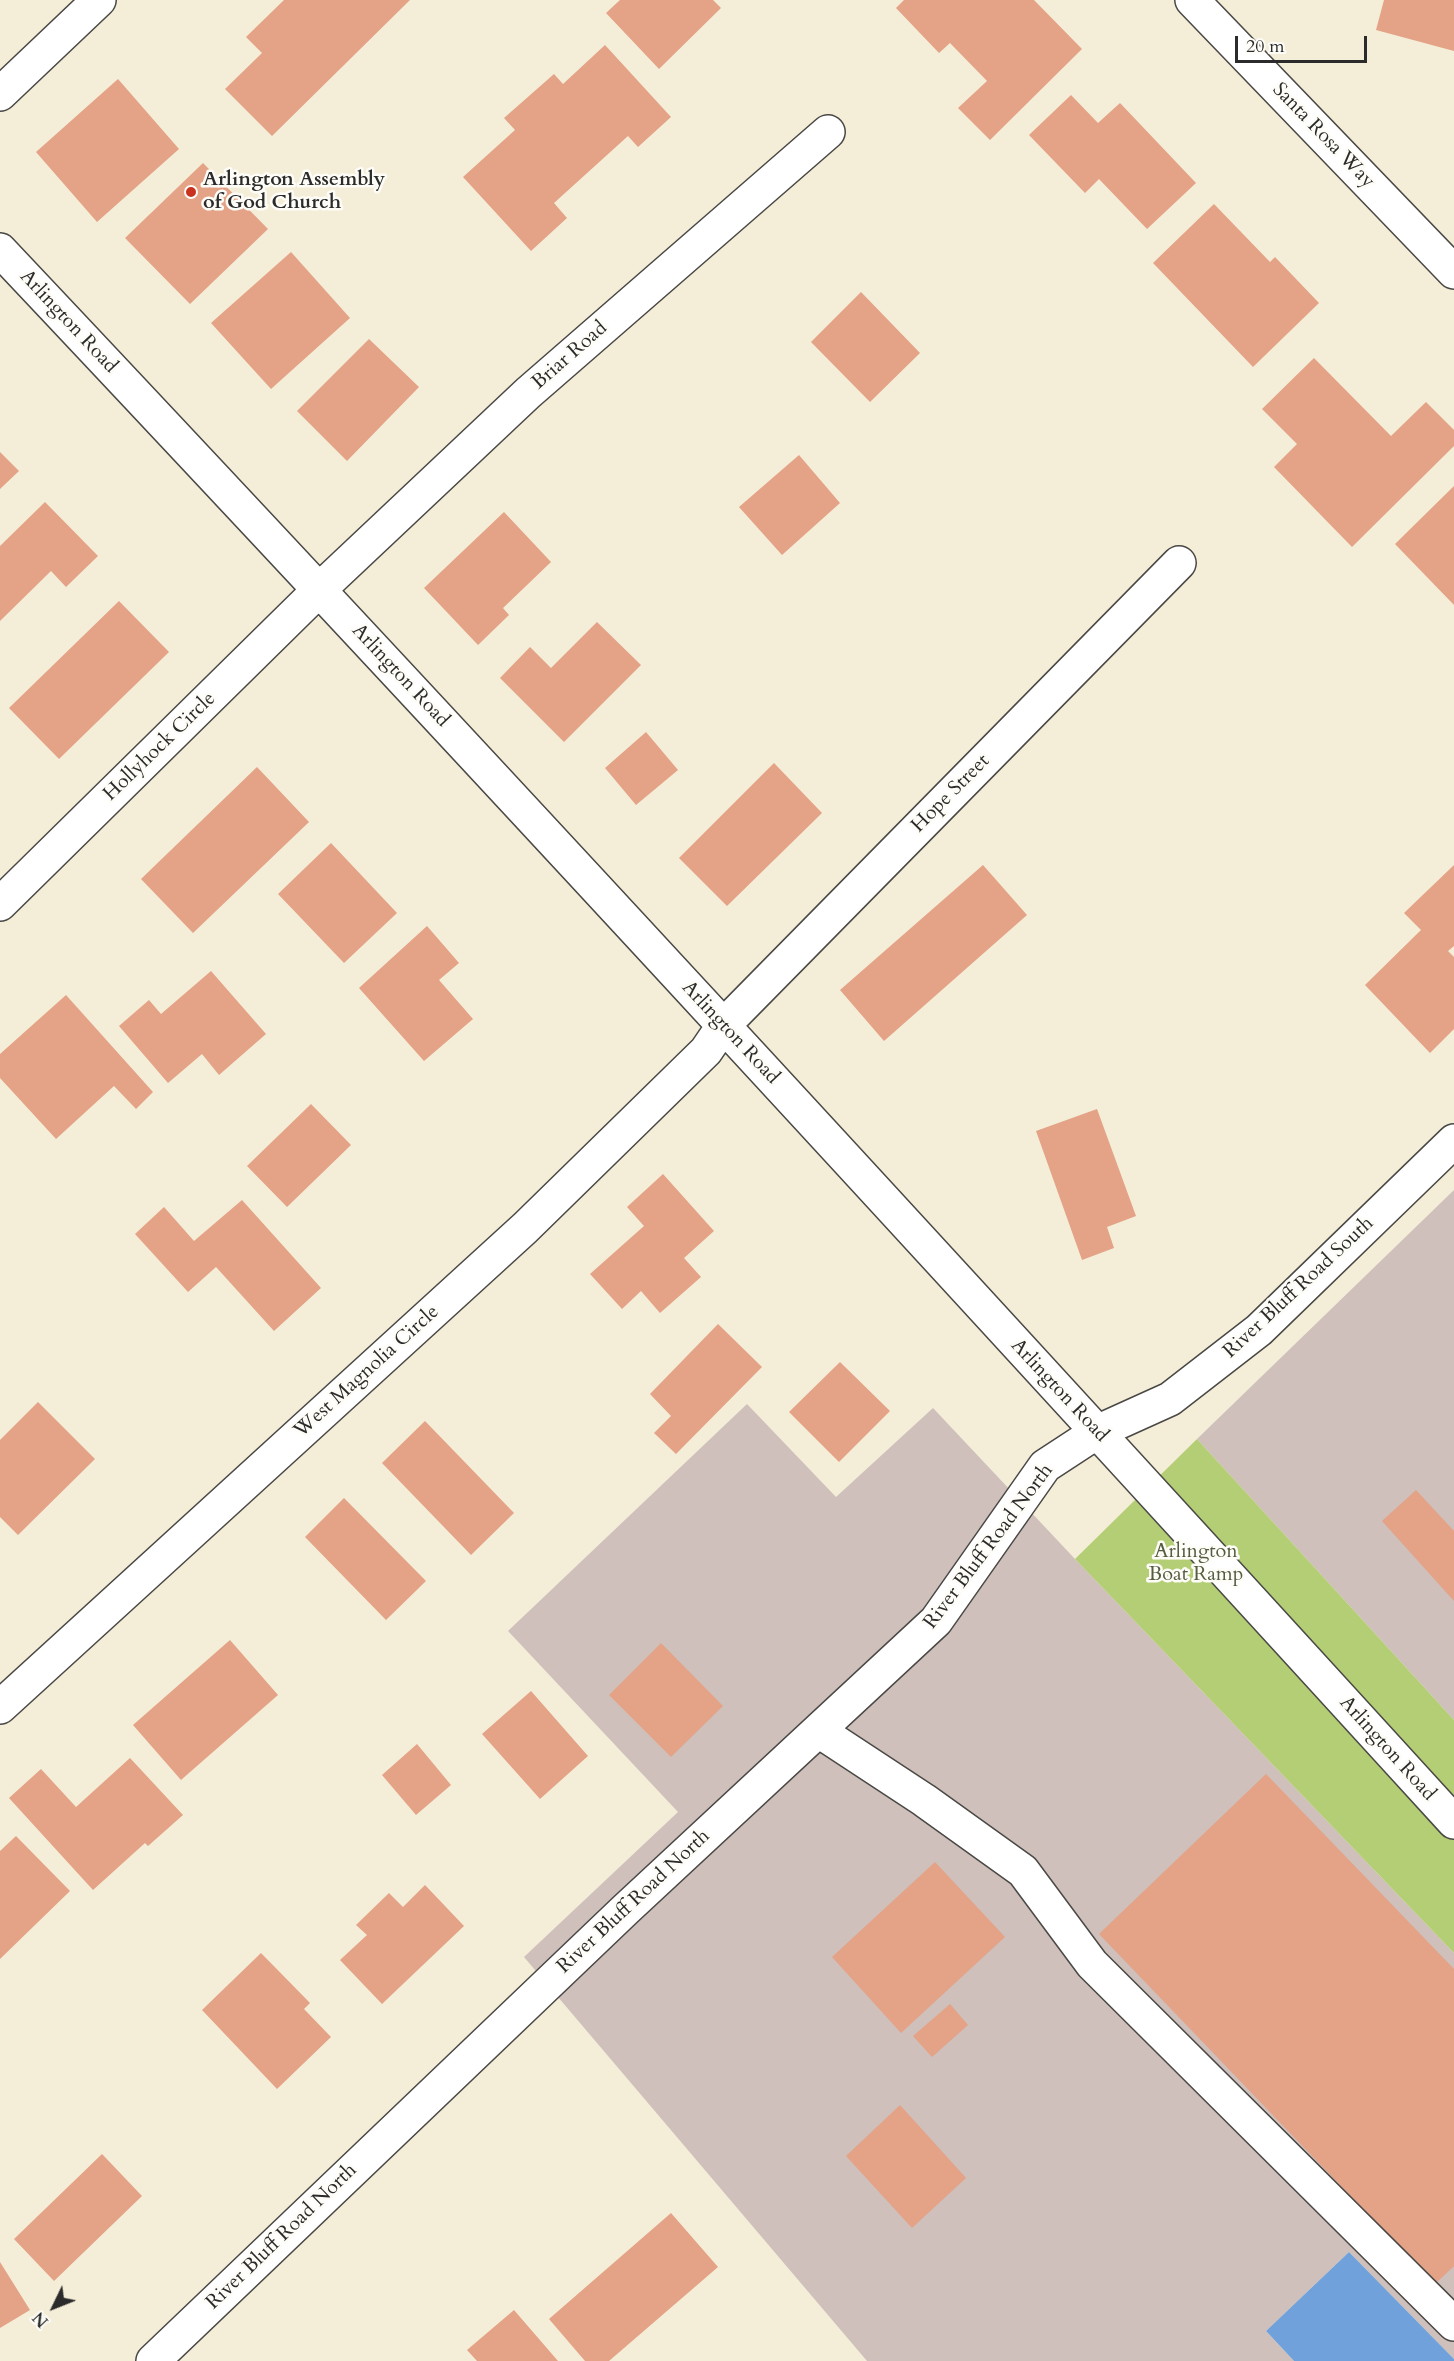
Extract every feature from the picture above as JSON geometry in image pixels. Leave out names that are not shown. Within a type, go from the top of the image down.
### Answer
[{"type":"street","points":[[0,94],[99,0]]},
{"type":"street","name":"Santa Rosa Way","points":[[1192,0],[1454,272]]},
{"type":"street","name":"Briar Road","points":[[320,590],[528,393],[828,132]]},
{"type":"street","name":"Arlington Road","points":[[0,250],[320,590],[1454,1822]]},
{"type":"street","name":"Hope Street","points":[[723,1026],[1179,563]]},
{"type":"street","name":"Hollyhock Circle","points":[[0,904],[320,590]]},
{"type":"street","name":"West Magnolia Circle","points":[[0,1707],[525,1228],[706,1051],[723,1026]]},
{"type":"street","name":"River Bluff Road South","points":[[1097,1432],[1170,1399],[1259,1330],[1454,1141]]},
{"type":"street","name":"River Bluff Road North","points":[[153,2361],[625,1910],[936,1621],[1045,1466],[1097,1432]]},
{"type":"street","points":[[819,1731],[924,1800],[1023,1871],[1092,1964],[1454,2324]]},
{"type":"shaded area","points":[[1454,1190],[1454,1720],[1197,1439]]},
{"type":"shaded area","points":[[747,1404],[836,1497],[933,1408],[1454,1953],[1454,2359],[1349,2252],[1266,2331],[1294,2361],[867,2361],[524,1957],[678,1812],[508,1631]]},
{"type":"green space","name":"Arlington Boat Ramp","points":[[1197,1439],[1454,1720],[1454,1953],[1075,1559]]},
{"type":"water","points":[[1349,2252],[1454,2361],[1294,2361],[1266,2331]]},
{"type":"building","points":[[284,0],[410,0],[272,136],[225,89],[262,53],[246,37]]},
{"type":"building","points":[[620,0],[713,0],[721,8],[659,69],[606,13]]},
{"type":"building","points":[[904,0],[1034,0],[1082,49],[990,140],[958,108],[987,81],[950,43],[939,53],[896,8]]},
{"type":"building","points":[[1384,0],[1454,0],[1454,51],[1376,30]]},
{"type":"building","points":[[605,45],[671,117],[638,147],[628,136],[554,203],[567,218],[531,251],[463,177],[515,130],[504,118],[554,74],[563,84]]},
{"type":"building","points":[[118,79],[179,149],[97,222],[36,152]]},
{"type":"building","points":[[1071,95],[1098,123],[1120,103],[1196,183],[1147,229],[1099,179],[1085,193],[1029,135]]},
{"type":"building","points":[[203,163],[268,229],[190,304],[125,238]]},
{"type":"building","points":[[1214,204],[1270,262],[1275,257],[1319,303],[1253,367],[1153,263]]},
{"type":"building","points":[[291,252],[350,318],[271,389],[211,323]]},
{"type":"building","points":[[861,292],[920,353],[870,402],[811,342]]},
{"type":"building","points":[[369,339],[419,387],[347,461],[297,411]]},
{"type":"building","points":[[1314,358],[1391,436],[1426,402],[1454,430],[1454,446],[1352,547],[1274,467],[1297,444],[1262,409]]},
{"type":"building","points":[[0,452],[19,471],[0,489]]},
{"type":"building","points":[[799,455],[840,503],[782,555],[739,507]]},
{"type":"building","points":[[1454,486],[1454,605],[1395,544]]},
{"type":"building","points":[[45,502],[98,556],[66,587],[51,571],[0,621],[0,546]]},
{"type":"building","points":[[504,512],[551,562],[503,608],[509,615],[478,645],[424,588]]},
{"type":"building","points":[[119,601],[169,652],[59,759],[9,708]]},
{"type":"building","points":[[597,622],[641,665],[564,742],[500,678],[530,647],[551,668]]},
{"type":"building","points":[[646,732],[678,770],[636,805],[605,768]]},
{"type":"building","points":[[774,763],[822,813],[727,906],[679,858]]},
{"type":"building","points":[[257,767],[309,822],[193,933],[141,879]]},
{"type":"building","points":[[331,843],[397,913],[344,963],[278,894]]},
{"type":"building","points":[[983,865],[1027,915],[884,1041],[840,990]]},
{"type":"building","points":[[1454,865],[1454,946],[1448,951],[1454,957],[1454,1029],[1430,1053],[1365,985],[1421,930],[1404,913]]},
{"type":"building","points":[[427,926],[459,963],[439,980],[473,1019],[424,1061],[359,988]]},
{"type":"building","points":[[211,971],[266,1034],[219,1075],[202,1054],[168,1083],[119,1026],[149,1000],[161,1014]]},
{"type":"building","points":[[66,995],[153,1092],[136,1109],[114,1086],[56,1139],[0,1078],[0,1054]]},
{"type":"building","points":[[311,1104],[351,1145],[287,1207],[247,1166]]},
{"type":"building","points":[[1097,1109],[1136,1216],[1107,1227],[1114,1248],[1082,1260],[1036,1131]]},
{"type":"building","points":[[663,1174],[714,1231],[684,1258],[701,1277],[660,1313],[641,1291],[622,1309],[590,1274],[644,1226],[627,1207]]},
{"type":"building","points":[[242,1200],[321,1288],[274,1331],[216,1267],[188,1292],[135,1234],[164,1207],[194,1241]]},
{"type":"building","points":[[718,1324],[762,1367],[676,1454],[654,1433],[671,1416],[650,1394]]},
{"type":"building","points":[[840,1362],[890,1411],[839,1462],[789,1412]]},
{"type":"building","points":[[38,1402],[95,1459],[18,1535],[0,1517],[0,1440]]},
{"type":"building","points":[[425,1421],[514,1513],[471,1555],[382,1463]]},
{"type":"building","points":[[1416,1490],[1454,1531],[1454,1601],[1382,1521]]},
{"type":"building","points":[[344,1498],[426,1581],[386,1620],[305,1537]]},
{"type":"building","points":[[230,1640],[278,1695],[181,1780],[133,1725]]},
{"type":"building","points":[[661,1643],[723,1706],[671,1757],[609,1695]]},
{"type":"building","points":[[531,1691],[588,1756],[540,1799],[482,1734]]},
{"type":"building","points":[[417,1744],[451,1785],[416,1815],[382,1775]]},
{"type":"building","points":[[130,1758],[183,1815],[148,1846],[145,1843],[93,1890],[9,1798],[41,1769],[76,1807]]},
{"type":"building","points":[[1266,1774],[1454,1969],[1454,2266],[1435,2284],[1099,1934]]},
{"type":"building","points":[[16,1836],[70,1891],[0,1959],[0,1851]]},
{"type":"building","points":[[935,1862],[1005,1937],[901,2033],[832,1957]]},
{"type":"building","points":[[425,1885],[464,1926],[382,2004],[340,1960],[367,1935],[356,1925],[389,1893],[403,1907]]},
{"type":"building","points":[[261,1953],[310,2003],[304,2009],[331,2037],[277,2089],[202,2010]]},
{"type":"building","points":[[950,2004],[968,2025],[932,2057],[913,2036]]},
{"type":"building","points":[[900,2105],[966,2178],[912,2228],[846,2156]]},
{"type":"building","points":[[102,2154],[142,2196],[54,2281],[14,2239]]},
{"type":"building","points":[[671,2213],[718,2267],[609,2361],[585,2361],[549,2319]]},
{"type":"building","points":[[0,2262],[30,2310],[0,2328]]},
{"type":"building","points":[[514,2310],[558,2361],[477,2361],[467,2350]]},
{"type":"place","name":"Arlington Assembly of God Church","points":[[191,192]]}]
